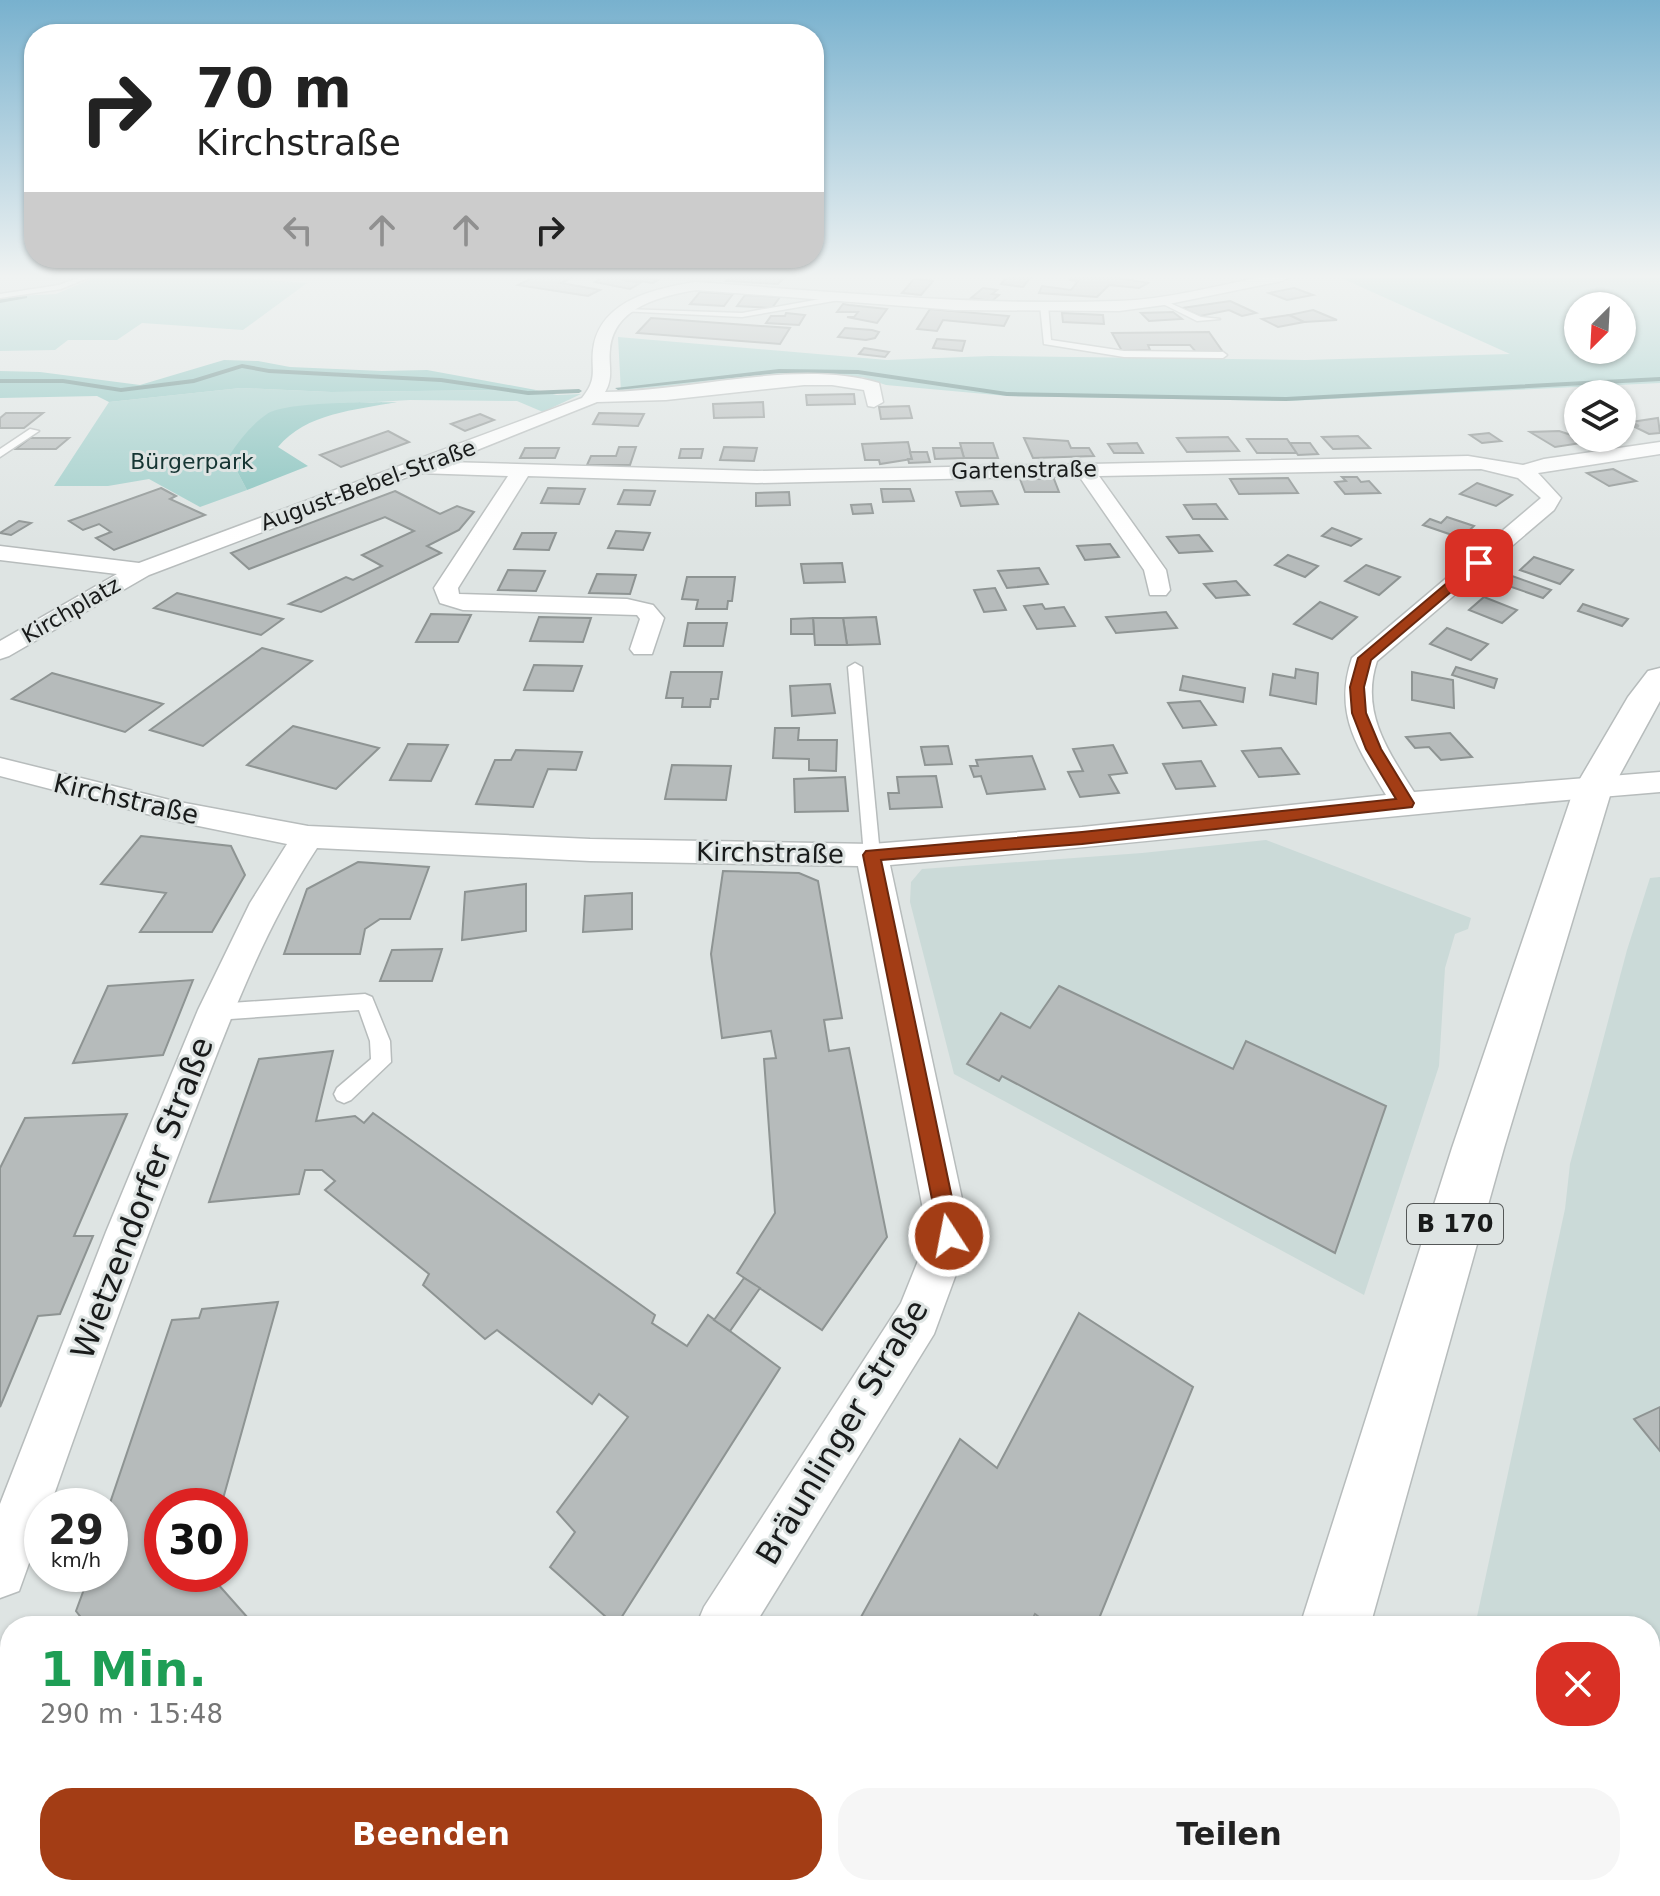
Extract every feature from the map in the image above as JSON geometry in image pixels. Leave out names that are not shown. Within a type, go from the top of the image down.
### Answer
[{"type":"main road","name":"B 170","points":[[1338,1616],[1478,1148],[1593,789],[1640,704],[1660,678]]},
{"type":"street","points":[[593,397],[605,375],[604,365]]},
{"type":"street","name":"August-Bebel-Straße","points":[[141,570],[570,412],[593,397],[668,395],[768,383],[841,381],[873,387],[874,402]]},
{"type":"street","name":"Gartenstraße","points":[[419,467],[757,477],[1468,462],[1525,471],[1544,465],[1660,448]]},
{"type":"street","points":[[1083,468],[1155,570],[1158,590]]},
{"type":"street","points":[[522,470],[446,588],[448,598],[463,603],[627,606],[645,610],[652,618],[643,649]]},
{"type":"street","points":[[1406,803],[1374,749],[1359,713],[1357,687],[1365,658],[1547,506],[1551,498],[1546,490],[1525,471]]},
{"type":"street","points":[[0,553],[141,570]]},
{"type":"street","name":"Kirchplatz","points":[[0,651],[141,570]]},
{"type":"street","name":"Kirchstraße","points":[[0,767],[174,811],[308,837],[590,850],[872,855],[1082,838],[1406,803],[1660,782]]},
{"type":"street","name":"Wietzendorfer Straße","points":[[0,1572],[108,1279],[216,1012],[278,879],[308,837]]},
{"type":"street","name":"Bräunlinger Straße","points":[[729,1616],[918,1318],[949,1236],[872,855]]},
{"type":"lane","points":[[0,454],[34,431]]},
{"type":"lane","points":[[855,667],[872,855]]},
{"type":"lane","points":[[216,1012],[365,1002],[380,1041],[381,1062],[344,1094]]},
{"type":"shaded area","points":[[206,365],[282,365],[382,371],[427,370],[536,390],[529,394],[502,390],[331,392],[241,388],[109,402],[97,396],[0,398],[0,371],[40,372],[140,385]]},
{"type":"shaded area","points":[[397,402],[332,415],[302,427],[278,447],[308,466],[247,490],[229,456],[256,423],[277,410],[309,405]]},
{"type":"shaded area","points":[[1266,840],[1471,918],[1468,929],[1455,934],[1445,968],[1439,1066],[1364,1295],[954,1074],[910,902],[911,882],[922,869],[1142,853]]},
{"type":"shaded area","points":[[1660,877],[1660,1616],[1477,1616],[1565,1209],[1570,1164],[1627,950],[1650,878]]},
{"type":"green space","points":[[620,365],[1660,365],[1660,383],[1564,380],[1564,388],[1289,401],[1007,396],[886,385],[862,377],[751,380],[621,392]]},
{"type":"green space","name":"Bürgerpark","points":[[241,388],[331,392],[502,390],[529,393],[536,390],[557,395],[581,394],[543,412],[517,401],[410,400],[309,406],[229,456],[247,490],[200,507],[149,479],[108,486],[54,486],[109,402]]},
{"type":"building","points":[[854,394],[855,404],[807,405],[806,395]]},
{"type":"building","points":[[763,402],[764,417],[714,418],[713,404]]},
{"type":"building","points":[[909,406],[912,418],[881,419],[879,407]]},
{"type":"building","points":[[6,413],[43,413],[24,428],[0,428],[0,418]]},
{"type":"building","points":[[599,413],[644,414],[638,426],[593,424]]},
{"type":"building","points":[[480,414],[494,420],[465,431],[451,424]]},
{"type":"building","points":[[1658,418],[1660,433],[1649,434],[1636,428],[1639,426],[1636,421]]},
{"type":"building","points":[[388,431],[409,442],[341,467],[320,455]]},
{"type":"building","points":[[1530,432],[1564,433],[1564,446],[1555,447]]},
{"type":"building","points":[[1489,433],[1501,441],[1482,443],[1470,435]]},
{"type":"building","points":[[1358,436],[1370,448],[1333,449],[1322,437]]},
{"type":"building","points":[[1228,437],[1239,451],[1187,452],[1177,438]]},
{"type":"building","points":[[30,438],[69,438],[56,449],[16,449]]},
{"type":"building","points":[[1024,438],[1068,441],[1071,448],[1089,448],[1094,456],[1033,458]]},
{"type":"building","points":[[1247,439],[1287,439],[1297,453],[1257,453]]},
{"type":"building","points":[[908,442],[912,459],[880,464],[879,460],[865,460],[862,444]]},
{"type":"building","points":[[960,443],[993,443],[998,458],[964,458]]},
{"type":"building","points":[[1137,443],[1143,453],[1114,453],[1108,444]]},
{"type":"building","points":[[1290,443],[1310,443],[1318,454],[1298,455]]},
{"type":"building","points":[[619,447],[636,447],[630,465],[587,465],[591,456],[616,456]]},
{"type":"building","points":[[724,447],[757,448],[754,461],[720,460]]},
{"type":"building","points":[[525,448],[559,448],[555,458],[520,458]]},
{"type":"building","points":[[933,448],[961,448],[964,458],[935,459]]},
{"type":"building","points":[[681,449],[703,449],[701,458],[679,458]]},
{"type":"building","points":[[910,452],[927,452],[930,462],[909,463],[908,459],[912,459]]},
{"type":"building","points":[[1613,469],[1636,481],[1609,486],[1587,473]]},
{"type":"building","points":[[1342,477],[1369,481],[1380,493],[1345,494],[1335,482],[1346,481]]},
{"type":"building","points":[[1288,478],[1298,493],[1239,494],[1230,479]]},
{"type":"building","points":[[1020,479],[1054,479],[1059,492],[1025,492]]},
{"type":"building","points":[[1477,483],[1512,495],[1496,506],[1460,494]]},
{"type":"building","points":[[161,488],[176,496],[170,499],[205,515],[114,550],[96,538],[111,532],[99,524],[83,530],[69,521]]},
{"type":"building","points":[[548,488],[585,489],[579,504],[541,503]]},
{"type":"building","points":[[881,489],[910,489],[914,501],[883,502]]},
{"type":"building","points":[[624,490],[655,491],[650,505],[618,504]]},
{"type":"building","points":[[395,491],[440,514],[457,506],[474,512],[459,530],[427,546],[441,553],[321,612],[289,604],[346,577],[353,580],[382,566],[362,555],[414,531],[385,517],[249,569],[231,553]]},
{"type":"building","points":[[992,491],[998,504],[961,506],[956,492]]},
{"type":"building","points":[[789,492],[790,505],[756,506],[756,493]]},
{"type":"building","points":[[871,504],[873,513],[853,514],[851,505]]},
{"type":"building","points":[[1216,504],[1227,519],[1193,519],[1184,505]]},
{"type":"building","points":[[1447,517],[1474,526],[1461,538],[1423,525],[1430,519],[1441,523]]},
{"type":"building","points":[[19,521],[31,523],[11,535],[0,533]]},
{"type":"building","points":[[1332,528],[1361,539],[1351,546],[1322,536]]},
{"type":"building","points":[[616,531],[650,533],[643,550],[608,548]]},
{"type":"building","points":[[522,533],[556,533],[549,550],[514,549]]},
{"type":"building","points":[[1199,535],[1212,551],[1179,553],[1167,537]]},
{"type":"building","points":[[1110,544],[1119,557],[1085,560],[1077,546]]},
{"type":"building","points":[[1288,555],[1318,566],[1305,577],[1275,565]]},
{"type":"building","points":[[1534,557],[1573,570],[1560,584],[1520,570]]},
{"type":"building","points":[[842,563],[845,582],[804,583],[801,564]]},
{"type":"building","points":[[1366,565],[1400,577],[1379,595],[1345,581]]},
{"type":"building","points":[[1039,568],[1048,584],[1007,588],[998,571]]},
{"type":"building","points":[[508,570],[545,571],[536,591],[498,590]]},
{"type":"building","points":[[597,574],[636,575],[630,594],[589,593]]},
{"type":"building","points":[[1512,576],[1551,590],[1543,598],[1503,584]]},
{"type":"building","points":[[687,577],[735,577],[732,601],[728,601],[727,609],[696,609],[698,600],[682,599]]},
{"type":"building","points":[[1236,581],[1249,595],[1216,598],[1204,584]]},
{"type":"building","points":[[995,588],[1006,610],[984,612],[974,590]]},
{"type":"building","points":[[177,593],[283,619],[261,635],[154,608]]},
{"type":"building","points":[[1484,597],[1517,610],[1502,623],[1469,610]]},
{"type":"building","points":[[1320,602],[1357,617],[1332,639],[1294,624]]},
{"type":"building","points":[[1042,604],[1045,609],[1064,607],[1075,626],[1037,629],[1024,606]]},
{"type":"building","points":[[1583,604],[1628,619],[1622,626],[1578,611]]},
{"type":"building","points":[[1166,612],[1177,628],[1116,633],[1106,617]]},
{"type":"building","points":[[431,614],[471,615],[458,642],[416,642]]},
{"type":"building","points":[[539,617],[591,618],[583,642],[530,641]]},
{"type":"building","points":[[876,617],[880,644],[847,645],[843,618]]},
{"type":"building","points":[[813,618],[843,618],[847,645],[815,645]]},
{"type":"building","points":[[813,618],[814,634],[791,634],[791,619]]},
{"type":"building","points":[[688,623],[727,623],[723,646],[684,646]]},
{"type":"building","points":[[1447,628],[1488,644],[1471,660],[1430,644]]},
{"type":"building","points":[[262,648],[312,661],[203,746],[150,730]]},
{"type":"building","points":[[534,665],[582,666],[573,691],[524,690]]},
{"type":"building","points":[[1456,667],[1497,679],[1494,688],[1452,675]]},
{"type":"building","points":[[1296,669],[1318,673],[1316,704],[1270,695],[1273,674],[1295,678]]},
{"type":"building","points":[[671,672],[722,672],[718,699],[711,699],[710,707],[682,707],[683,698],[666,698]]},
{"type":"building","points":[[1412,672],[1453,680],[1454,708],[1412,700]]},
{"type":"building","points":[[52,673],[163,704],[125,732],[12,699]]},
{"type":"building","points":[[1183,676],[1245,688],[1243,702],[1180,690]]},
{"type":"building","points":[[830,684],[835,713],[792,716],[790,686]]},
{"type":"building","points":[[1200,701],[1216,725],[1183,728],[1168,703]]},
{"type":"building","points":[[293,726],[379,748],[336,789],[247,765]]},
{"type":"building","points":[[775,728],[799,728],[798,740],[837,740],[836,771],[809,770],[809,759],[773,758]]},
{"type":"building","points":[[1450,733],[1472,757],[1441,760],[1429,747],[1415,748],[1406,737]]},
{"type":"building","points":[[408,744],[448,745],[431,781],[390,780]]},
{"type":"building","points":[[1113,745],[1127,773],[1109,775],[1119,793],[1080,797],[1068,772],[1083,771],[1073,749]]},
{"type":"building","points":[[948,746],[952,764],[925,765],[921,747]]},
{"type":"building","points":[[1281,748],[1299,774],[1259,777],[1242,751]]},
{"type":"building","points":[[516,750],[582,752],[576,770],[548,769],[533,807],[476,804],[495,760],[511,760]]},
{"type":"building","points":[[1032,756],[1045,789],[987,794],[981,776],[974,777],[970,766],[978,766],[976,760]]},
{"type":"building","points":[[1201,761],[1215,786],[1176,789],[1163,764]]},
{"type":"building","points":[[672,765],[731,766],[726,800],[665,799]]},
{"type":"building","points":[[936,776],[942,807],[890,809],[888,793],[899,793],[897,777]]},
{"type":"building","points":[[845,777],[848,811],[795,812],[794,779]]},
{"type":"building","points":[[141,836],[231,846],[245,875],[212,932],[140,932],[166,893],[101,884]]},
{"type":"building","points":[[358,862],[429,867],[410,919],[380,919],[365,929],[360,954],[284,954],[307,889]]},
{"type":"building","points":[[723,871],[799,873],[818,881],[842,1018],[824,1020],[829,1051],[849,1048],[887,1237],[822,1330],[737,1273],[775,1213],[764,1059],[776,1058],[771,1031],[722,1038],[711,954]]},
{"type":"building","points":[[526,884],[526,931],[462,940],[465,892]]},
{"type":"building","points":[[632,893],[632,929],[583,932],[585,896]]},
{"type":"building","points":[[442,949],[432,981],[380,981],[392,950]]},
{"type":"building","points":[[193,980],[163,1055],[73,1063],[108,986]]},
{"type":"building","points":[[1059,986],[1233,1069],[1246,1041],[1386,1106],[1335,1253],[1002,1076],[999,1081],[967,1064],[1001,1013],[1030,1028]]},
{"type":"building","points":[[333,1051],[316,1121],[355,1116],[364,1123],[373,1113],[655,1315],[652,1323],[687,1346],[708,1315],[780,1368],[622,1616],[605,1616],[550,1567],[575,1532],[557,1512],[628,1417],[599,1394],[592,1404],[497,1330],[485,1339],[423,1285],[429,1274],[325,1190],[335,1181],[322,1170],[305,1170],[299,1194],[209,1202],[259,1059]]},
{"type":"building","points":[[127,1114],[74,1236],[93,1236],[60,1314],[38,1316],[0,1407],[0,1168],[25,1118]]},
{"type":"building","points":[[744,1278],[760,1288],[730,1331],[714,1320]]},
{"type":"building","points":[[278,1302],[226,1488],[144,1488],[144,1592],[225,1592],[246,1616],[80,1616],[76,1611],[83,1592],[128,1592],[128,1488],[115,1488],[172,1320],[199,1318],[202,1309]]},
{"type":"building","points":[[1079,1313],[1193,1387],[1100,1616],[862,1616],[960,1439],[997,1468]]},
{"type":"building","points":[[1660,1407],[1660,1451],[1634,1419]]},
{"type":"waterway","points":[[0,381],[63,381],[121,390],[194,381],[242,366],[269,371],[441,380],[528,393],[579,391]]},
{"type":"waterway","points":[[618,388],[779,371],[858,372],[1007,394],[1286,399],[1660,379]]},
{"type":"route","points":[[949,1236],[872,855],[1082,838],[1406,803],[1374,749],[1359,713],[1357,687],[1365,658],[1479,563]]}]
